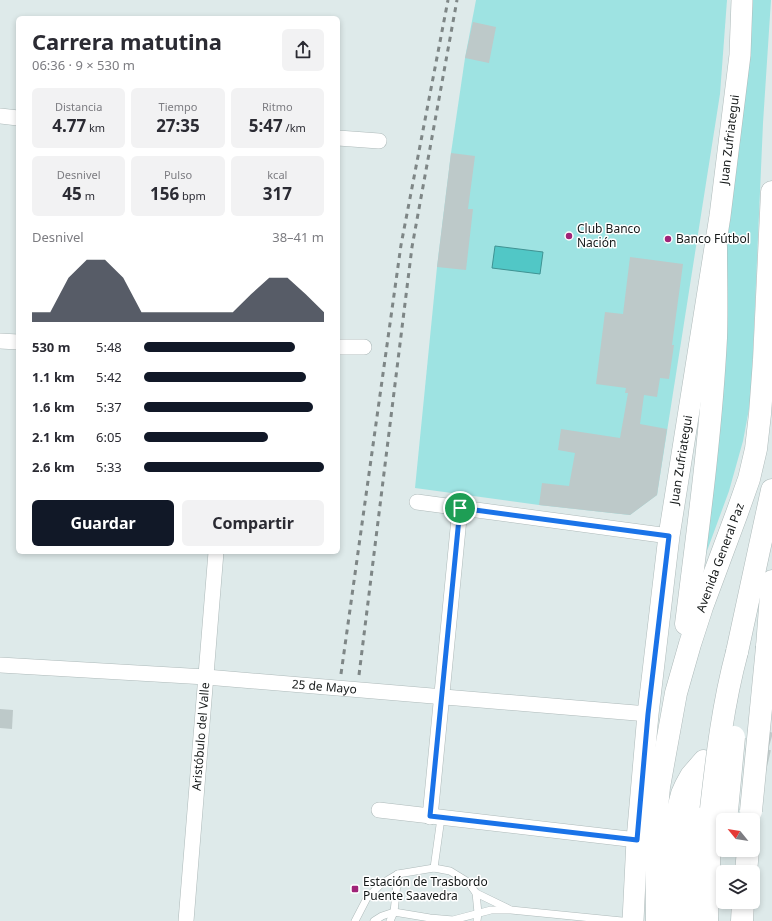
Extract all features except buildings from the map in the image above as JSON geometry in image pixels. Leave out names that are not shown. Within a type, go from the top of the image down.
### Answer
[{"type":"highway","name":"Avenida General Paz","points":[[657,921],[656,833],[658,793],[679,681],[702,607],[749,479],[756,449],[764,360],[772,192]]},
{"type":"highway","points":[[679,681],[698,536],[707,446],[716,337],[716,247]]},
{"type":"highway","points":[[721,813],[736,715],[738,648],[772,490]]},
{"type":"highway","points":[[751,813],[772,581]]},
{"type":"highway","points":[[674,921],[677,813],[686,785],[704,761]]},
{"type":"highway","points":[[693,921],[692,822],[697,801],[704,788]]},
{"type":"highway","points":[[707,921],[716,852]]},
{"type":"highway","points":[[720,921],[724,857]]},
{"type":"highway","points":[[742,921],[743,909]]},
{"type":"street","name":"Juan Zufriategui","points":[[633,921],[637,840],[648,714],[669,536],[716,247],[740,55],[742,0]]},
{"type":"street","points":[[0,116],[16,118]]},
{"type":"street","points":[[340,138],[379,141]]},
{"type":"street","points":[[0,341],[16,342]]},
{"type":"street","points":[[340,347],[364,347]]},
{"type":"street","points":[[417,502],[669,536]]},
{"type":"street","points":[[435,817],[441,696],[460,508]]},
{"type":"street","name":"Aristóbulo del Valle","points":[[186,921],[216,554]]},
{"type":"street","name":"25 de Mayo","points":[[0,665],[206,677],[648,714]]},
{"type":"street","points":[[379,810],[637,840]]},
{"type":"lane","points":[[434,868],[435,817]]},
{"type":"lane","points":[[355,921],[367,898],[381,884],[398,874],[434,868],[450,871],[460,876],[468,882],[476,893],[511,910]]},
{"type":"lane","points":[[390,921],[394,912],[398,874]]},
{"type":"lane","points":[[476,893],[478,913],[477,921]]},
{"type":"lane","points":[[374,921],[382,916],[394,912],[412,918],[453,920],[487,910],[511,910],[622,921]]},
{"type":"shaded area","name":"Club Banco Nación","points":[[476,0],[727,0],[720,94],[657,495],[630,515],[539,505],[415,488],[437,267],[451,153],[465,58]]},
{"type":"shaded area","points":[[753,0],[771,0],[763,123],[751,398],[743,441],[729,491],[700,570],[728,222],[747,71]]},
{"type":"shaded area","points":[[495,246],[543,252],[540,274],[492,268]]},
{"type":"tunnel","points":[[717,751],[730,745],[751,741],[772,744]]},
{"type":"tunnel","points":[[717,773],[724,768],[743,760],[757,759],[772,762]]},
{"type":"railway","points":[[341,674],[401,245],[448,0]]},
{"type":"railway","points":[[359,675],[412,247],[457,0]]},
{"type":"place","name":"Club Banco Nación","points":[[569,236]]},
{"type":"place","name":"Banco Fútbol","points":[[668,239]]},
{"type":"place","name":"Estación de Trasbordo Puente Saavedra","points":[[355,889]]},
{"type":"route","points":[[460,508],[669,536],[648,714],[637,840],[430,816],[460,508]]}]
